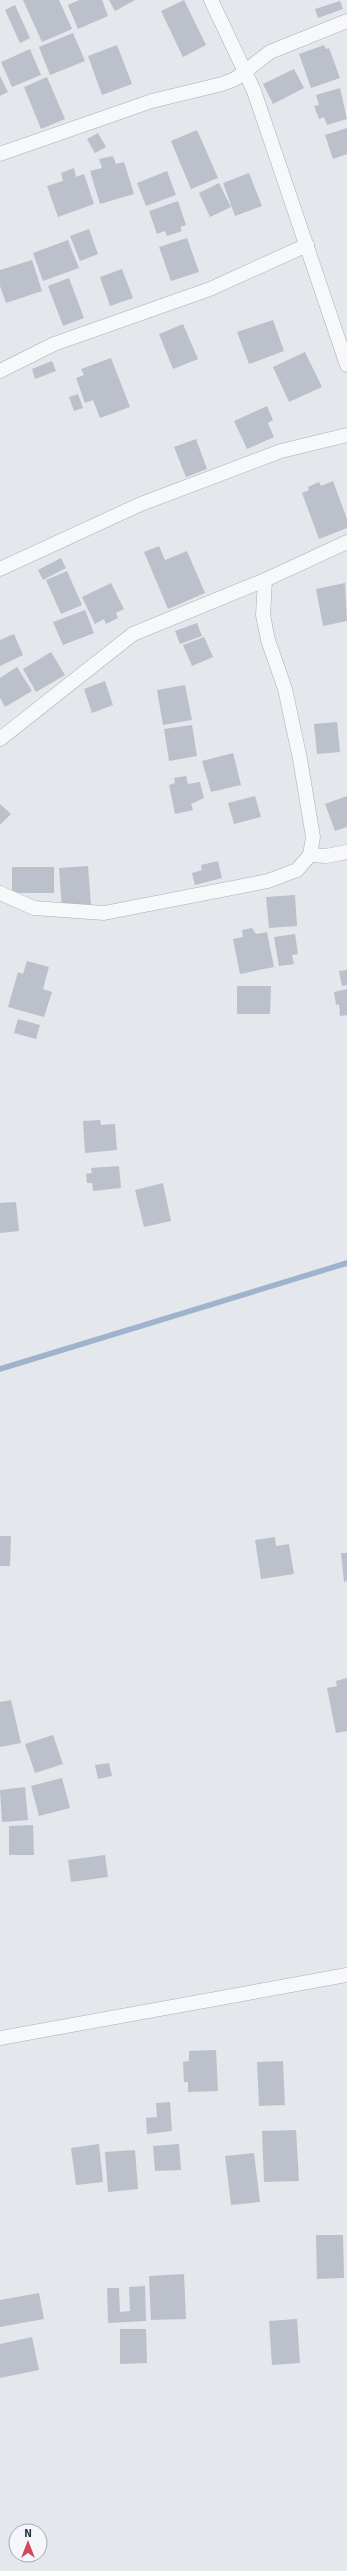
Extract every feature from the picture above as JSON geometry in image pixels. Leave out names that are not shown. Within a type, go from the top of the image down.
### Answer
[{"type":"street","points":[[211,0],[254,91],[347,365]]},
{"type":"street","points":[[0,154],[152,100],[222,84],[235,79],[270,52],[347,21]]},
{"type":"street","points":[[0,371],[54,344],[210,288],[307,245]]},
{"type":"street","points":[[0,569],[140,504],[281,451],[347,435]]},
{"type":"street","points":[[0,739],[133,634],[265,580],[347,542]]},
{"type":"street","points":[[0,893],[34,908],[104,913],[268,881],[297,870],[310,855],[313,837],[300,759],[286,688],[268,640],[263,615],[265,580]]},
{"type":"street","points":[[310,855],[326,856],[347,852]]},
{"type":"street","points":[[0,2038],[347,1975]]},
{"type":"building","points":[[23,0],[59,0],[72,29],[42,42]]},
{"type":"building","points":[[79,0],[102,0],[108,16],[78,29],[68,5]]},
{"type":"building","points":[[109,0],[135,0],[115,11]]},
{"type":"building","points":[[184,0],[206,45],[183,57],[161,11]]},
{"type":"building","points":[[340,1],[343,9],[318,18],[315,9]]},
{"type":"building","points":[[15,5],[30,38],[20,43],[5,10]]},
{"type":"building","points":[[73,33],[85,61],[50,75],[39,47]]},
{"type":"building","points":[[117,45],[132,84],[102,95],[88,56]]},
{"type":"building","points":[[324,45],[326,49],[329,48],[340,78],[311,88],[299,54]]},
{"type":"building","points":[[30,49],[41,75],[12,87],[1,62]]},
{"type":"building","points":[[294,69],[304,88],[273,104],[263,84]]},
{"type":"building","points":[[0,76],[8,92],[0,96]]},
{"type":"building","points":[[47,77],[65,119],[41,129],[24,87]]},
{"type":"building","points":[[340,88],[347,119],[327,125],[324,117],[319,119],[314,106],[319,105],[316,95]]},
{"type":"building","points":[[347,128],[347,154],[333,159],[325,135]]},
{"type":"building","points":[[197,130],[218,178],[191,189],[171,141]]},
{"type":"building","points":[[98,133],[106,147],[95,153],[87,139]]},
{"type":"building","points":[[113,156],[116,164],[124,162],[134,194],[100,204],[90,171],[102,168],[99,159]]},
{"type":"building","points":[[74,168],[76,177],[84,174],[94,204],[58,217],[47,186],[63,181],[61,173]]},
{"type":"building","points":[[167,171],[176,195],[146,206],[137,183]]},
{"type":"building","points":[[249,173],[262,206],[235,216],[223,183]]},
{"type":"building","points":[[219,183],[231,207],[210,217],[199,193]]},
{"type":"building","points":[[178,201],[186,225],[180,227],[182,231],[167,236],[165,231],[157,234],[149,211]]},
{"type":"building","points":[[89,229],[98,254],[80,261],[70,236]]},
{"type":"building","points":[[187,238],[199,272],[171,281],[159,247]]},
{"type":"building","points":[[68,240],[79,268],[43,281],[33,253]]},
{"type":"building","points":[[32,260],[42,291],[6,303],[0,286],[0,270]]},
{"type":"building","points":[[122,269],[133,298],[110,306],[100,277]]},
{"type":"building","points":[[69,278],[84,318],[63,326],[48,286]]},
{"type":"building","points":[[273,320],[284,351],[249,364],[237,332]]},
{"type":"building","points":[[183,324],[198,359],[173,369],[159,334]]},
{"type":"building","points":[[305,352],[322,387],[289,402],[273,367]]},
{"type":"building","points":[[111,358],[130,407],[100,418],[93,400],[85,403],[76,378],[84,375],[81,369]]},
{"type":"building","points":[[52,361],[56,371],[35,379],[32,369]]},
{"type":"building","points":[[78,394],[83,408],[74,411],[69,397]]},
{"type":"building","points":[[267,406],[273,420],[268,423],[274,437],[247,449],[234,421]]},
{"type":"building","points":[[196,439],[207,469],[186,477],[174,447]]},
{"type":"building","points":[[333,481],[347,519],[347,528],[319,539],[302,493],[309,490],[308,487],[319,482],[321,486]]},
{"type":"building","points":[[159,546],[165,560],[187,551],[205,593],[168,609],[144,552]]},
{"type":"building","points":[[61,558],[66,568],[43,580],[38,570]]},
{"type":"building","points":[[67,571],[82,605],[61,614],[46,580]]},
{"type":"building","points":[[111,583],[124,609],[116,613],[118,618],[106,624],[104,619],[95,624],[82,597]]},
{"type":"building","points":[[345,583],[347,621],[323,626],[316,589]]},
{"type":"building","points":[[85,610],[94,633],[63,645],[53,622]]},
{"type":"building","points":[[197,623],[202,636],[180,644],[175,631]]},
{"type":"building","points":[[14,634],[23,655],[0,666],[0,640]]},
{"type":"building","points":[[204,637],[213,657],[192,666],[183,645]]},
{"type":"building","points":[[51,652],[65,675],[36,692],[23,669]]},
{"type":"building","points":[[17,667],[32,691],[5,707],[0,698],[0,678]]},
{"type":"building","points":[[105,681],[113,705],[92,713],[84,689]]},
{"type":"building","points":[[185,685],[192,720],[163,725],[157,690]]},
{"type":"building","points":[[337,722],[340,752],[317,754],[314,724]]},
{"type":"building","points":[[192,725],[197,756],[169,761],[164,729]]},
{"type":"building","points":[[233,753],[241,785],[211,792],[202,761]]},
{"type":"building","points":[[186,776],[188,784],[200,782],[204,798],[191,804],[193,810],[175,814],[169,785],[175,783],[174,778]]},
{"type":"building","points":[[255,796],[261,817],[234,824],[228,803]]},
{"type":"building","points":[[347,796],[347,827],[335,831],[325,804]]},
{"type":"building","points":[[0,804],[11,814],[0,825]]},
{"type":"building","points":[[218,861],[222,878],[195,885],[192,873],[202,870],[201,865]]},
{"type":"building","points":[[88,866],[91,906],[62,908],[59,868]]},
{"type":"building","points":[[12,867],[54,867],[54,893],[12,893]]},
{"type":"building","points":[[295,895],[297,926],[269,928],[266,897]]},
{"type":"building","points":[[252,928],[256,934],[267,932],[274,967],[240,974],[233,939],[243,937],[242,930]]},
{"type":"building","points":[[295,934],[298,954],[292,955],[294,964],[279,966],[274,937]]},
{"type":"building","points":[[27,961],[49,967],[43,989],[52,992],[44,1017],[8,1007],[18,972],[23,974]]},
{"type":"building","points":[[347,970],[347,985],[342,986],[339,971]]},
{"type":"building","points":[[237,986],[271,986],[270,1014],[237,1014]]},
{"type":"building","points":[[347,989],[347,1015],[340,1016],[339,1004],[336,1005],[334,992]]},
{"type":"building","points":[[18,1019],[40,1025],[36,1039],[14,1033]]},
{"type":"building","points":[[100,1120],[101,1125],[115,1124],[117,1150],[85,1153],[83,1121]]},
{"type":"building","points":[[119,1166],[121,1188],[93,1191],[92,1183],[87,1183],[86,1174],[92,1173],[91,1168]]},
{"type":"building","points":[[163,1183],[171,1221],[144,1227],[135,1190]]},
{"type":"building","points":[[16,1202],[19,1231],[0,1233],[0,1203]]},
{"type":"building","points":[[0,1536],[11,1536],[10,1566],[0,1566]]},
{"type":"building","points":[[275,1537],[276,1546],[289,1544],[294,1574],[261,1579],[255,1540]]},
{"type":"building","points":[[341,1553],[347,1553],[347,1581],[344,1582]]},
{"type":"building","points":[[347,1678],[347,1731],[336,1733],[327,1688],[337,1686],[336,1681]]},
{"type":"building","points":[[11,1700],[21,1743],[0,1747],[0,1702]]},
{"type":"building","points":[[53,1735],[63,1764],[35,1773],[25,1744]]},
{"type":"building","points":[[109,1763],[112,1776],[98,1779],[95,1765]]},
{"type":"building","points":[[62,1778],[70,1808],[39,1816],[31,1786]]},
{"type":"building","points":[[25,1787],[28,1820],[2,1822],[0,1790]]},
{"type":"building","points":[[33,1825],[34,1855],[9,1855],[9,1826]]},
{"type":"building","points":[[105,1855],[108,1877],[71,1882],[68,1860]]},
{"type":"building","points":[[216,2050],[218,2091],[188,2092],[188,2082],[184,2082],[183,2062],[189,2061],[189,2051]]},
{"type":"building","points":[[283,2061],[285,2105],[259,2106],[257,2062]]},
{"type":"building","points":[[170,2102],[172,2131],[147,2134],[146,2118],[157,2117],[156,2103]]},
{"type":"building","points":[[296,2130],[299,2181],[264,2182],[262,2131]]},
{"type":"building","points":[[99,2144],[103,2182],[76,2185],[71,2148]]},
{"type":"building","points":[[179,2144],[181,2170],[155,2171],[153,2146]]},
{"type":"building","points":[[135,2150],[138,2189],[108,2192],[105,2152]]},
{"type":"building","points":[[254,2153],[260,2202],[231,2205],[225,2156]]},
{"type":"building","points":[[316,2235],[343,2235],[344,2278],[317,2279]]},
{"type":"building","points":[[184,2274],[186,2319],[151,2320],[149,2276]]},
{"type":"building","points":[[145,2286],[146,2321],[108,2323],[107,2288],[119,2288],[120,2312],[130,2311],[129,2287]]},
{"type":"building","points":[[39,2293],[44,2319],[0,2327],[0,2300]]},
{"type":"building","points":[[297,2319],[300,2363],[272,2365],[269,2321]]},
{"type":"building","points":[[120,2329],[146,2329],[147,2363],[120,2364]]},
{"type":"building","points":[[32,2337],[39,2370],[0,2378],[0,2344]]},
{"type":"waterway","points":[[0,1369],[347,1263]]}]
